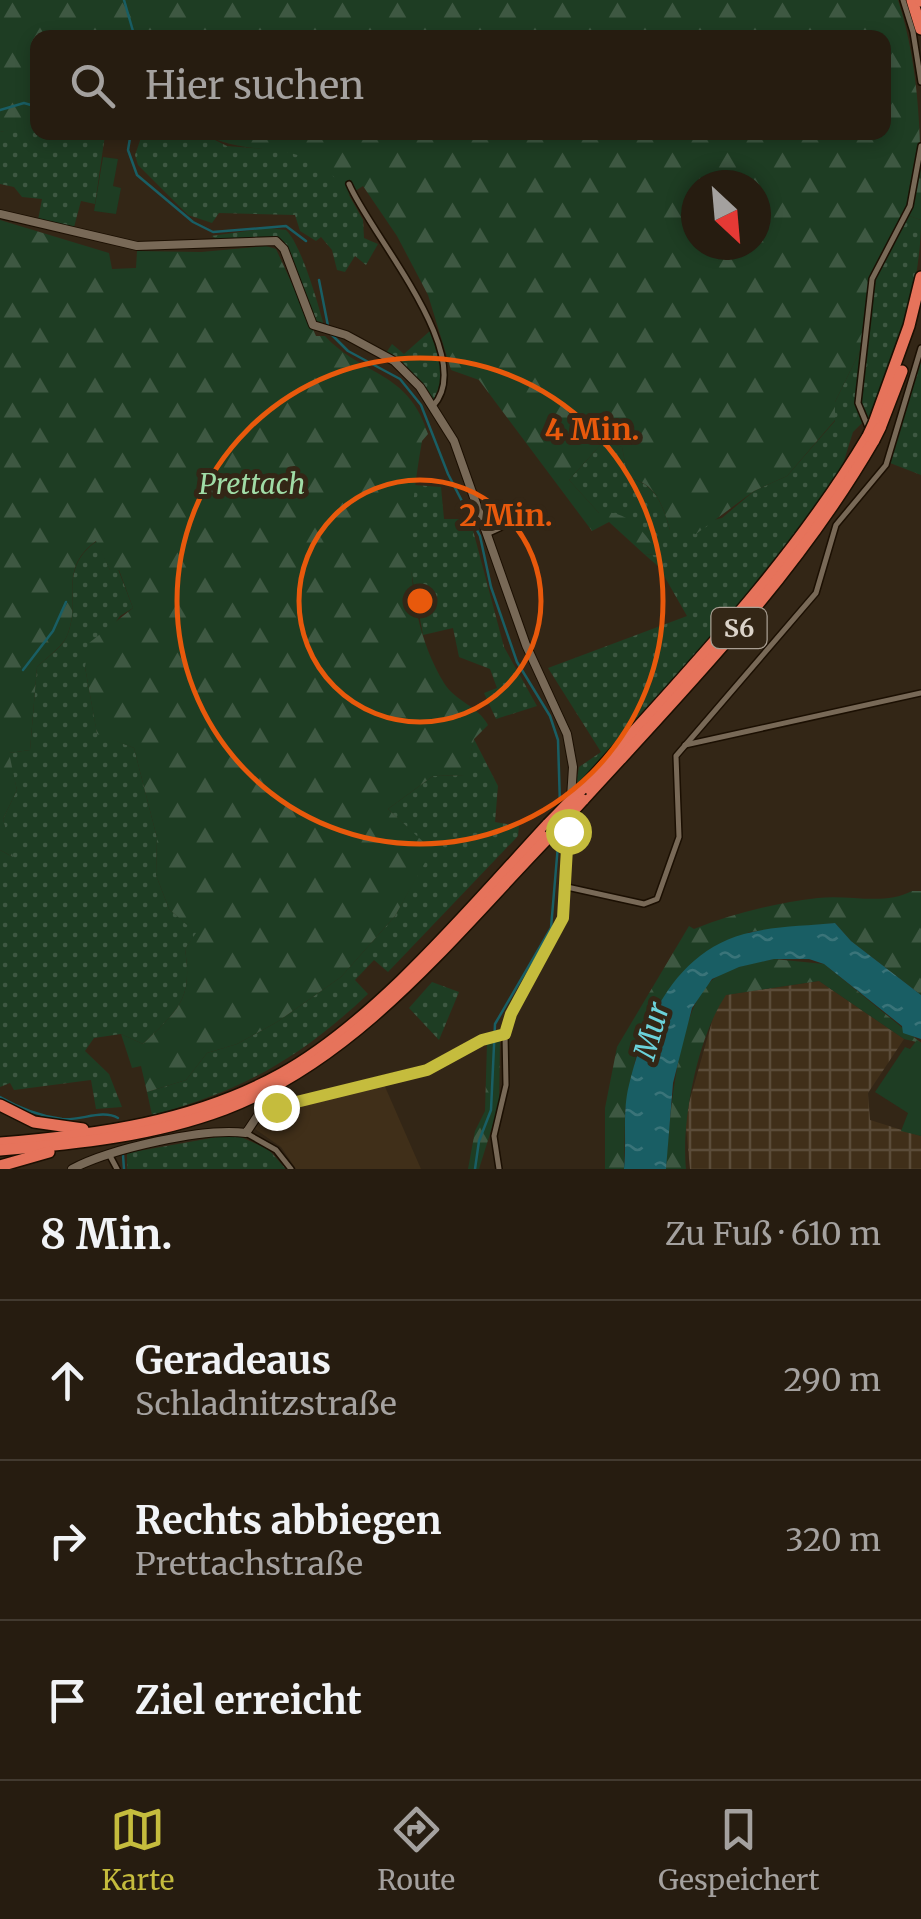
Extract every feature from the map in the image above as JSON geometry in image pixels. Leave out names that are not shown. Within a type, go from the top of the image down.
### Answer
[{"type":"highway","points":[[912,0],[921,29]]},
{"type":"highway","name":"S6","points":[[874,432],[921,277]]},
{"type":"highway","name":"S6","points":[[0,1150],[76,1143],[168,1126],[243,1097],[347,1028],[582,794],[774,572],[828,502],[874,432],[921,304]]},
{"type":"highway","name":"S6","points":[[0,1142],[102,1132],[223,1105]]},
{"type":"highway","points":[[0,1106],[48,1126],[102,1132]]},
{"type":"highway","points":[[0,1166],[76,1143]]},
{"type":"street","points":[[902,0],[921,82]]},
{"type":"street","points":[[890,445],[866,424],[859,411],[866,309],[872,279],[910,206],[921,146]]},
{"type":"street","points":[[349,184],[436,338],[447,371],[444,392],[434,406]]},
{"type":"street","points":[[0,214],[138,246],[183,248],[276,240],[290,262],[310,318],[322,330],[338,333],[394,361],[434,406],[460,456],[526,644],[572,749],[567,887],[556,938],[520,996],[503,1034],[506,1085],[494,1136],[499,1169]]},
{"type":"street","points":[[567,887],[644,904],[656,898],[679,837],[676,756],[816,593],[836,525],[881,473],[921,348]]},
{"type":"street","points":[[489,533],[536,511]]},
{"type":"street","points":[[685,744],[921,693]]},
{"type":"street","points":[[246,1133],[258,1115],[276,1107],[427,1070],[503,1034]]},
{"type":"street","points":[[72,1169],[108,1154],[212,1131],[246,1133],[276,1150],[290,1169]]},
{"type":"street","points":[[108,1154],[117,1169]]},
{"type":"shaded area","points":[[819,981],[904,1039],[868,1093],[870,1120],[921,1136],[921,1169],[690,1169],[685,1117],[715,1011],[725,995]]},
{"type":"shaded area","points":[[383,1082],[421,1169],[296,1169],[281,1147],[255,1129],[273,1111]]},
{"type":"green space","points":[[0,0],[898,0],[915,81],[921,220],[904,214],[870,278],[860,351],[835,402],[835,420],[787,476],[754,491],[696,534],[670,530],[652,490],[628,478],[622,447],[604,441],[569,480],[599,513],[618,514],[641,531],[658,555],[644,554],[609,522],[592,531],[479,380],[451,370],[428,295],[397,236],[363,186],[349,195],[332,175],[298,155],[217,140],[891,140],[891,30],[30,30],[30,127],[0,132]]},
{"type":"green space","points":[[30,126],[30,140],[104,140],[95,204],[81,201],[73,231],[38,220],[42,199],[22,197],[14,187],[0,184],[0,132]]},
{"type":"green space","points":[[140,140],[215,140],[227,146],[294,151],[333,173],[363,220],[364,238],[378,244],[366,265],[355,256],[345,272],[337,270],[332,250],[321,237],[316,241],[300,231],[295,215],[219,213],[212,223],[188,215],[138,165],[135,155]]},
{"type":"green space","points":[[103,157],[118,159],[113,186],[121,188],[116,214],[94,211]]},
{"type":"green space","points":[[904,214],[921,220],[911,299],[887,377],[866,425],[863,422],[853,432],[838,480],[745,602],[575,788],[579,767],[601,752],[548,668],[687,616],[659,567],[644,554],[658,555],[599,513],[569,480],[604,441],[622,447],[628,478],[652,490],[670,530],[722,518],[754,491],[787,476],[835,421],[835,402],[860,351],[870,278]]},
{"type":"green space","name":"Prettach","points":[[0,220],[109,253],[112,269],[136,268],[137,251],[201,252],[266,246],[276,249],[316,336],[325,336],[397,386],[419,413],[428,434],[422,441],[411,533],[411,565],[420,626],[444,683],[488,725],[474,739],[466,775],[433,776],[388,809],[432,850],[395,916],[341,977],[277,1022],[237,1044],[207,1053],[186,1080],[147,1092],[141,1066],[132,1068],[121,1034],[143,1044],[174,1012],[187,981],[185,949],[196,933],[169,909],[156,875],[157,838],[134,748],[97,734],[85,667],[89,643],[133,608],[119,570],[110,570],[96,541],[84,552],[73,575],[71,625],[66,638],[37,667],[30,750],[9,753],[17,790],[3,819],[13,857],[0,850]]},
{"type":"green space","points":[[269,228],[286,230],[292,237],[324,326],[316,324],[290,256],[277,237],[226,244],[211,236]]},
{"type":"green space","points":[[431,330],[446,371],[433,401],[386,353],[392,344],[404,354]]},
{"type":"green space","points":[[921,358],[921,475],[890,463]]},
{"type":"green space","points":[[414,485],[441,487],[444,519],[470,519],[504,647],[537,706],[496,719],[484,693],[497,688],[490,669],[459,657],[453,628],[423,635],[408,555]]},
{"type":"green space","points":[[97,541],[110,570],[118,569],[133,608],[120,616],[85,667],[97,733],[134,748],[157,838],[156,875],[169,909],[197,933],[185,949],[184,993],[165,1022],[143,1044],[121,1034],[94,1038],[85,1051],[109,1074],[122,1107],[96,1109],[91,1080],[14,1090],[10,1083],[0,1087],[0,850],[11,856],[3,819],[17,790],[8,753],[30,750],[37,667],[66,638],[71,625],[77,563]]},
{"type":"green space","points":[[474,739],[498,786],[495,822],[519,826],[518,836],[388,972],[374,960],[355,980],[368,994],[318,1037],[242,1083],[152,1115],[147,1092],[186,1080],[207,1053],[237,1044],[277,1022],[341,977],[395,916],[431,850],[388,809],[433,776],[465,775]]},
{"type":"green space","points":[[921,891],[921,995],[851,941],[835,923],[749,932],[636,1056],[625,1110],[624,1169],[605,1169],[605,1108],[617,1047],[689,926],[694,929],[739,913],[802,900],[890,898]]},
{"type":"green space","points":[[774,959],[824,964],[921,1043],[904,1039],[819,981],[726,995],[707,1033],[694,1079],[686,1127],[686,1169],[666,1169],[677,1066],[692,1012],[702,992],[715,978],[729,971]]},
{"type":"green space","points":[[432,982],[459,992],[439,1040],[409,1008]]},
{"type":"green space","points":[[500,1039],[499,1105],[479,1169],[468,1169],[475,1131],[485,1111],[487,1043]]},
{"type":"green space","points":[[917,1040],[921,1043],[921,1136],[901,1131],[908,1113],[875,1092],[905,1047],[910,1049]]},
{"type":"green space","points":[[234,1134],[268,1149],[286,1169],[127,1169],[127,1153]]},
{"type":"water","name":"Mur","points":[[835,923],[851,941],[921,995],[921,1039],[903,1033],[902,1026],[824,964],[809,959],[774,959],[739,967],[712,979],[692,1008],[673,1083],[666,1169],[624,1169],[626,1106],[635,1061],[654,1015],[681,974],[720,943],[744,934]]},
{"type":"waterway","points":[[124,0],[133,30]]},
{"type":"waterway","points":[[0,110],[30,105]]},
{"type":"waterway","points":[[130,140],[128,150],[137,175],[193,222],[213,232],[286,226],[306,241]]},
{"type":"waterway","points":[[319,280],[328,326]]},
{"type":"waterway","points":[[331,334],[348,351],[400,379],[421,405],[448,474],[480,536],[491,587],[517,662],[550,716],[558,740],[560,805]]},
{"type":"waterway","points":[[23,670],[53,631],[66,602]]},
{"type":"waterway","points":[[475,1169],[479,1141],[491,1110],[495,1024],[551,928],[559,833]]},
{"type":"waterway","points":[[0,1097],[54,1118],[118,1118]]},
{"type":"waterway","points":[[123,1155],[124,1169]]},
{"type":"route","points":[[276,1107],[427,1070],[482,1040],[505,1034],[511,1014],[556,938],[563,918],[568,831]]}]
